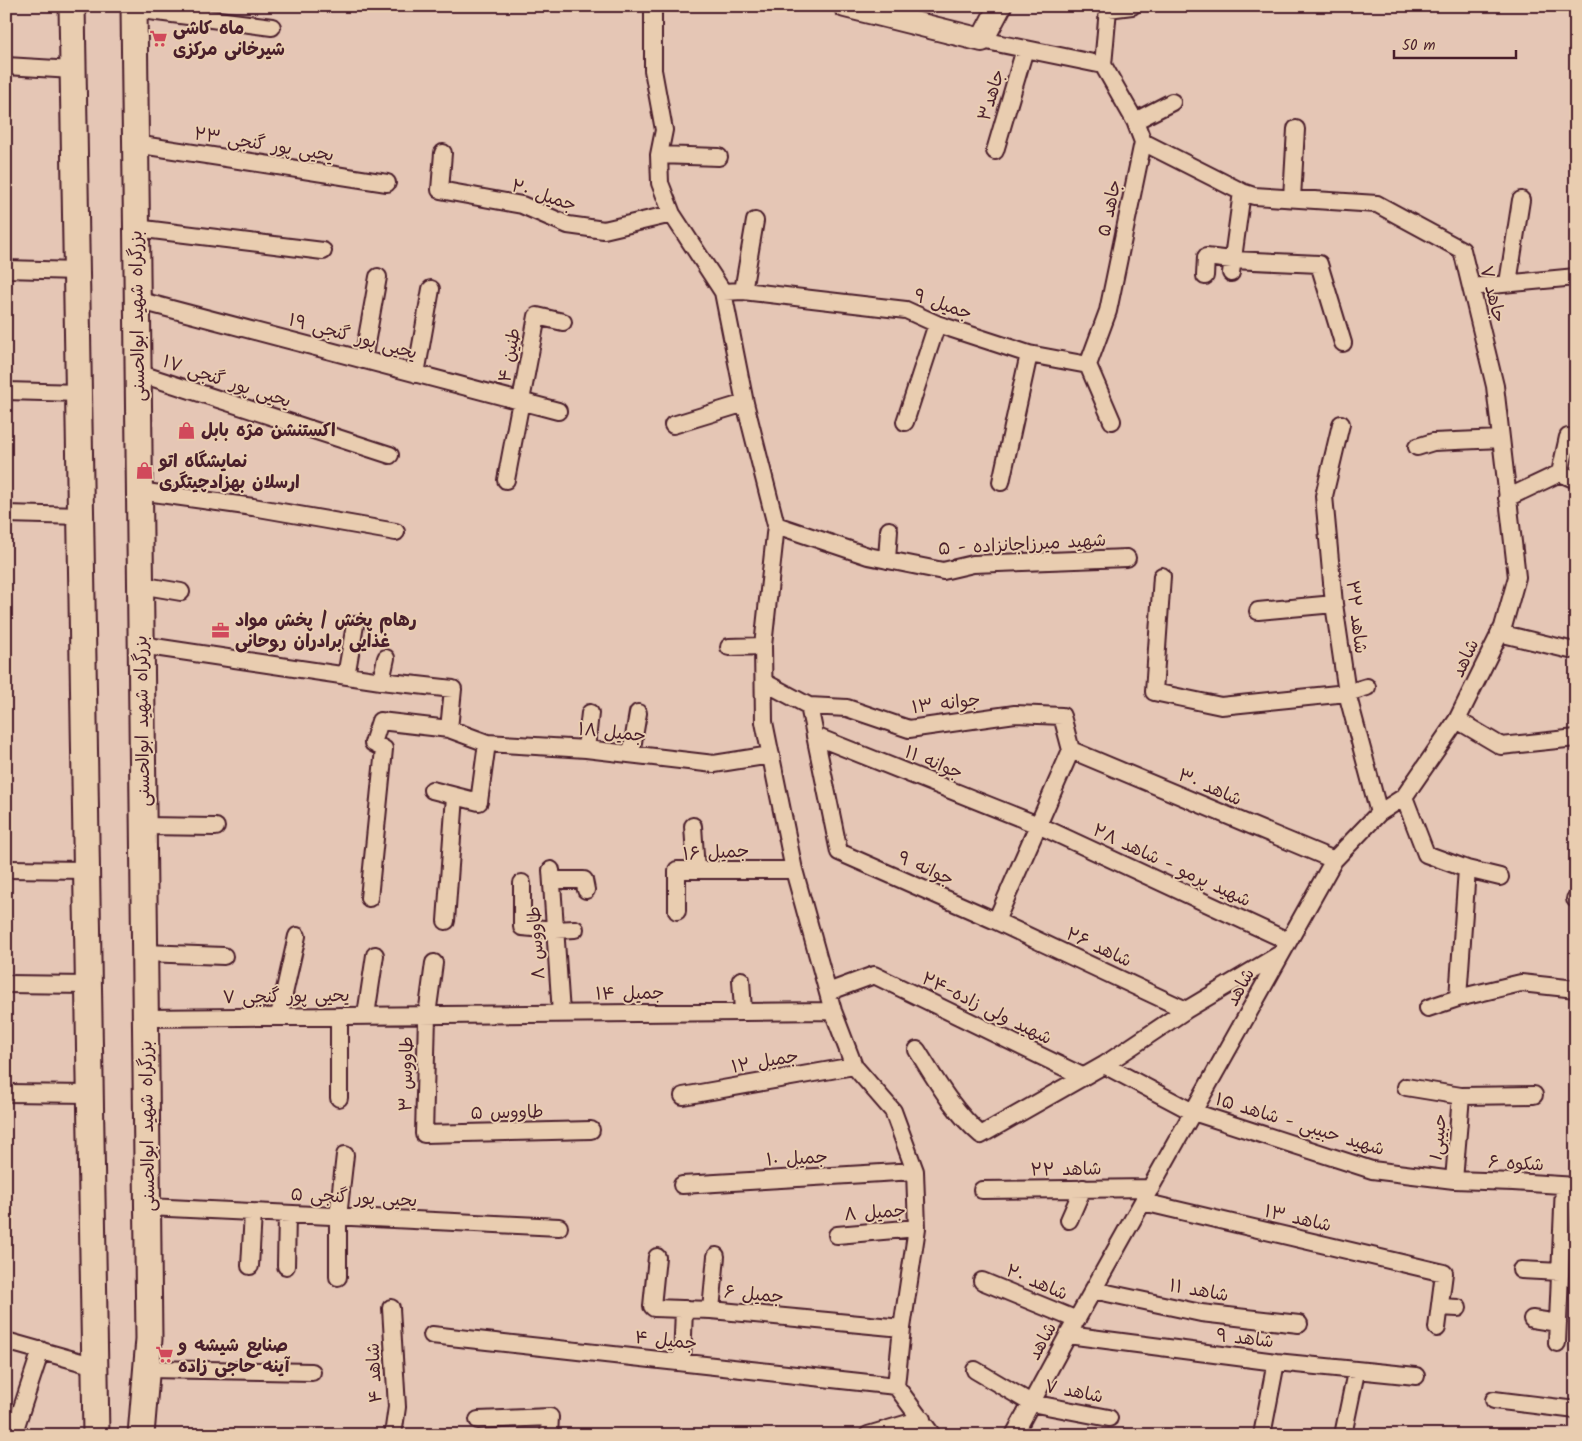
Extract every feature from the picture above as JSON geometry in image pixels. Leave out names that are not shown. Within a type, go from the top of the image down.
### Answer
[{"type":"main road","points":[[72,6],[96,1435]]},
{"type":"main road","points":[[851,7],[982,40],[1000,6]]},
{"type":"main road","name":"بزرگراه شهید ابوالحسنی","points":[[134,8],[149,1339],[142,1435]]},
{"type":"street","points":[[653,6],[652,70],[664,130],[659,155],[660,183],[672,214],[723,292],[745,403],[776,525],[763,646],[764,722],[794,870],[833,1010],[854,1066],[894,1111],[915,1171],[917,1228],[902,1328],[896,1386],[932,1435]]},
{"type":"street","points":[[1132,6],[1108,9],[1103,65],[1135,121],[1143,142]]},
{"type":"street","points":[[134,8],[272,27]]},
{"type":"street","points":[[982,40],[1103,65]]},
{"type":"street","name":"جاهد۳","points":[[995,152],[1025,49]]},
{"type":"street","points":[[6,66],[73,70]]},
{"type":"street","points":[[1135,121],[1172,102]]},
{"type":"street","points":[[1292,198],[1296,129]]},
{"type":"street","name":"جاهد ۷","points":[[1143,142],[1242,192],[1254,196],[1377,204],[1462,250],[1494,386],[1516,577]]},
{"type":"street","name":"جاهد ۵","points":[[1088,365],[1108,311],[1143,142]]},
{"type":"street","name":"یحیی پور گنجی ۲۳","points":[[135,144],[386,183]]},
{"type":"street","name":"جمیل ۲۰","points":[[443,153],[440,190],[522,205],[568,225],[604,230],[672,214]]},
{"type":"street","points":[[659,155],[719,157]]},
{"type":"street","points":[[1232,266],[1242,192]]},
{"type":"street","points":[[1508,283],[1521,200]]},
{"type":"street","points":[[743,291],[755,221]]},
{"type":"street","points":[[136,228],[323,251]]},
{"type":"street","points":[[1205,276],[1206,257],[1232,266],[1319,264],[1344,343]]},
{"type":"street","points":[[6,270],[76,271]]},
{"type":"street","points":[[363,360],[378,276]]},
{"type":"street","points":[[1471,286],[1576,278]]},
{"type":"street","points":[[416,374],[431,289]]},
{"type":"street","name":"جمیل ۹","points":[[723,292],[743,291],[906,310],[937,324],[1029,354],[1088,365]]},
{"type":"street","name":"یحیی پور گنجی ۱۹","points":[[137,300],[558,412]]},
{"type":"street","name":"طنین ۴","points":[[506,480],[537,316],[563,322]]},
{"type":"street","points":[[905,422],[937,324]]},
{"type":"street","points":[[1001,482],[1029,354]]},
{"type":"street","points":[[1088,365],[1112,421]]},
{"type":"street","name":"یحیی پور گنجی ۱۷","points":[[138,373],[390,455]]},
{"type":"street","points":[[6,391],[79,394]]},
{"type":"street","points":[[673,425],[745,403]]},
{"type":"street","name":"شاهد ۳۲","points":[[1341,424],[1324,496],[1334,604],[1347,692],[1379,813]]},
{"type":"street","points":[[1560,473],[1568,437],[1576,440]]},
{"type":"street","points":[[1417,447],[1433,442],[1501,439]]},
{"type":"street","points":[[1507,498],[1560,473],[1576,480]]},
{"type":"street","points":[[139,491],[252,507],[396,532]]},
{"type":"street","points":[[6,514],[81,516]]},
{"type":"street","name":"شهید میرزاجانزاده - ۵","points":[[776,525],[868,556],[943,571],[973,564],[1127,558]]},
{"type":"street","points":[[886,560],[889,530]]},
{"type":"street","points":[[1162,576],[1154,692],[1221,706],[1347,692],[1367,687]]},
{"type":"street","name":"شاهد","points":[[1016,1433],[1068,1335],[1334,860],[1379,813],[1404,797],[1457,720],[1503,627],[1516,577]]},
{"type":"street","points":[[140,586],[181,592]]},
{"type":"street","points":[[1258,611],[1334,604]]},
{"type":"street","points":[[346,676],[355,625]]},
{"type":"street","points":[[1499,633],[1570,650]]},
{"type":"street","points":[[141,645],[381,681],[453,689],[449,729]]},
{"type":"street","points":[[729,647],[763,646]]},
{"type":"street","points":[[381,681],[386,658]]},
{"type":"street","points":[[764,682],[809,706],[815,736]]},
{"type":"street","name":"جوانه ۱۳","points":[[809,706],[846,708],[909,730],[1015,714],[1062,716],[1071,750]]},
{"type":"street","points":[[586,749],[590,713]]},
{"type":"street","points":[[631,754],[638,713]]},
{"type":"street","points":[[1457,720],[1501,746],[1576,738]]},
{"type":"street","name":"جمیل ۱۸","points":[[368,898],[384,749],[372,743],[380,721],[449,729],[487,743],[586,749],[714,764],[771,754]]},
{"type":"street","name":"جوانه ۱۱","points":[[815,736],[1038,825]]},
{"type":"street","name":"جوانه ۹","points":[[815,736],[839,852],[996,921]]},
{"type":"street","points":[[432,790],[479,802],[487,743]]},
{"type":"street","points":[[996,921],[1071,750]]},
{"type":"street","name":"شاهد ۳۰","points":[[1071,750],[1334,860]]},
{"type":"street","points":[[446,920],[455,796]]},
{"type":"street","points":[[1404,797],[1426,854],[1467,870],[1500,877]]},
{"type":"street","name":"شهید پرمو - شاهد ۲۸","points":[[1038,825],[1285,947]]},
{"type":"street","points":[[143,826],[216,827]]},
{"type":"street","points":[[693,826],[696,870]]},
{"type":"street","points":[[6,869],[86,870]]},
{"type":"street","name":"جمیل ۱۶","points":[[677,911],[677,870],[794,870]]},
{"type":"street","points":[[1458,998],[1467,870]]},
{"type":"street","name":"طاووس ۸","points":[[561,1014],[551,875],[584,880],[586,890]]},
{"type":"street","points":[[522,883],[522,927],[555,930],[575,929]]},
{"type":"street","name":"شاهد ۲۶","points":[[996,921],[1186,1010]]},
{"type":"street","points":[[279,1016],[298,936]]},
{"type":"street","points":[[917,1050],[948,1100],[965,1121],[981,1135],[1104,1065],[1285,947]]},
{"type":"street","points":[[145,953],[224,956]]},
{"type":"street","points":[[366,1015],[375,955]]},
{"type":"street","name":"طاووس ۳","points":[[424,1134],[427,1015],[434,963]]},
{"type":"street","name":"شهید ولی زاده-۲۴","points":[[828,992],[874,975],[1082,1076]]},
{"type":"street","points":[[741,980],[743,1011]]},
{"type":"street","points":[[1428,1008],[1458,998],[1521,983],[1576,989]]},
{"type":"street","points":[[6,984],[88,985]]},
{"type":"street","name":"جمیل ۱۴","points":[[427,1015],[833,1010]]},
{"type":"street","name":"یحیی پور گنجی ۷","points":[[146,1018],[427,1015]]},
{"type":"street","points":[[339,1016],[339,1098]]},
{"type":"street","name":"شهید حبیبی - شاهد ۱۵","points":[[1104,1065],[1193,1112],[1372,1170],[1454,1180]]},
{"type":"street","name":"جمیل ۱۲","points":[[683,1096],[854,1066]]},
{"type":"street","points":[[1406,1087],[1461,1096],[1534,1095]]},
{"type":"street","points":[[6,1093],[90,1094]]},
{"type":"street","name":"حبیبی1","points":[[1454,1180],[1461,1096]]},
{"type":"street","name":"طاووس ۵","points":[[424,1134],[591,1130]]},
{"type":"street","points":[[338,1277],[338,1217],[345,1154]]},
{"type":"street","name":"جمیل ۱۰","points":[[682,1185],[915,1171]]},
{"type":"street","name":"شکوه ۶","points":[[1454,1180],[1570,1186]]},
{"type":"street","points":[[1557,1343],[1560,1272],[1570,1186]]},
{"type":"street","points":[[1069,1220],[1083,1188]]},
{"type":"street","name":"شاهد ۲۲","points":[[982,1190],[1083,1188],[1147,1195]]},
{"type":"street","name":"شاهد ۱۳","points":[[1147,1195],[1444,1273],[1440,1306]]},
{"type":"street","name":"یحیی پور گنجی ۵","points":[[148,1208],[558,1227]]},
{"type":"street","points":[[250,1266],[253,1213]]},
{"type":"street","points":[[286,1266],[287,1214]]},
{"type":"street","name":"جمیل ۸","points":[[837,1234],[917,1228]]},
{"type":"street","points":[[711,1310],[716,1256]]},
{"type":"street","name":"جمیل ۶","points":[[657,1257],[652,1306],[654,1308],[711,1310],[902,1328]]},
{"type":"street","points":[[1521,1270],[1560,1272]]},
{"type":"street","name":"شاهد ۲۰","points":[[982,1281],[1077,1320]]},
{"type":"street","name":"شاهد ۱۱","points":[[1093,1290],[1201,1313],[1299,1324]]},
{"type":"street","points":[[1437,1328],[1440,1306],[1458,1308]]},
{"type":"street","name":"شاهد ۴","points":[[391,1308],[397,1407],[393,1435]]},
{"type":"street","points":[[682,1362],[684,1309]]},
{"type":"street","points":[[1532,1319],[1558,1323]]},
{"type":"street","name":"جمیل ۴","points":[[432,1335],[896,1386]]},
{"type":"street","name":"شاهد ۹","points":[[1068,1335],[1356,1372],[1416,1376]]},
{"type":"street","points":[[6,1341],[95,1366]]},
{"type":"street","points":[[6,1423],[16,1426],[41,1350]]},
{"type":"street","points":[[1262,1435],[1276,1362]]},
{"type":"street","points":[[147,1369],[312,1372]]},
{"type":"street","name":"شاهد ۷","points":[[975,1370],[1031,1403],[1109,1418]]},
{"type":"street","points":[[1342,1435],[1356,1372]]},
{"type":"street","points":[[1494,1400],[1576,1410]]},
{"type":"street","points":[[478,1420],[550,1418],[549,1435]]},
{"type":"street","points":[[868,1435],[922,1419]]},
{"type":"place","name":"ماه کاشی شیرخانی مرکزی","points":[[159,38]]},
{"type":"place","name":"اکستنشن مژه بابل","points":[[187,430]]},
{"type":"place","name":"نمایشگاه اتو ارسلان بهزادچیتگری","points":[[145,471]]},
{"type":"place","name":"رهام پخش | پخش مواد غذایی برادران روحانی","points":[[221,630]]},
{"type":"place","name":"صنایع شیشه و آینه حاجی زاده","points":[[164,1355]]}]
